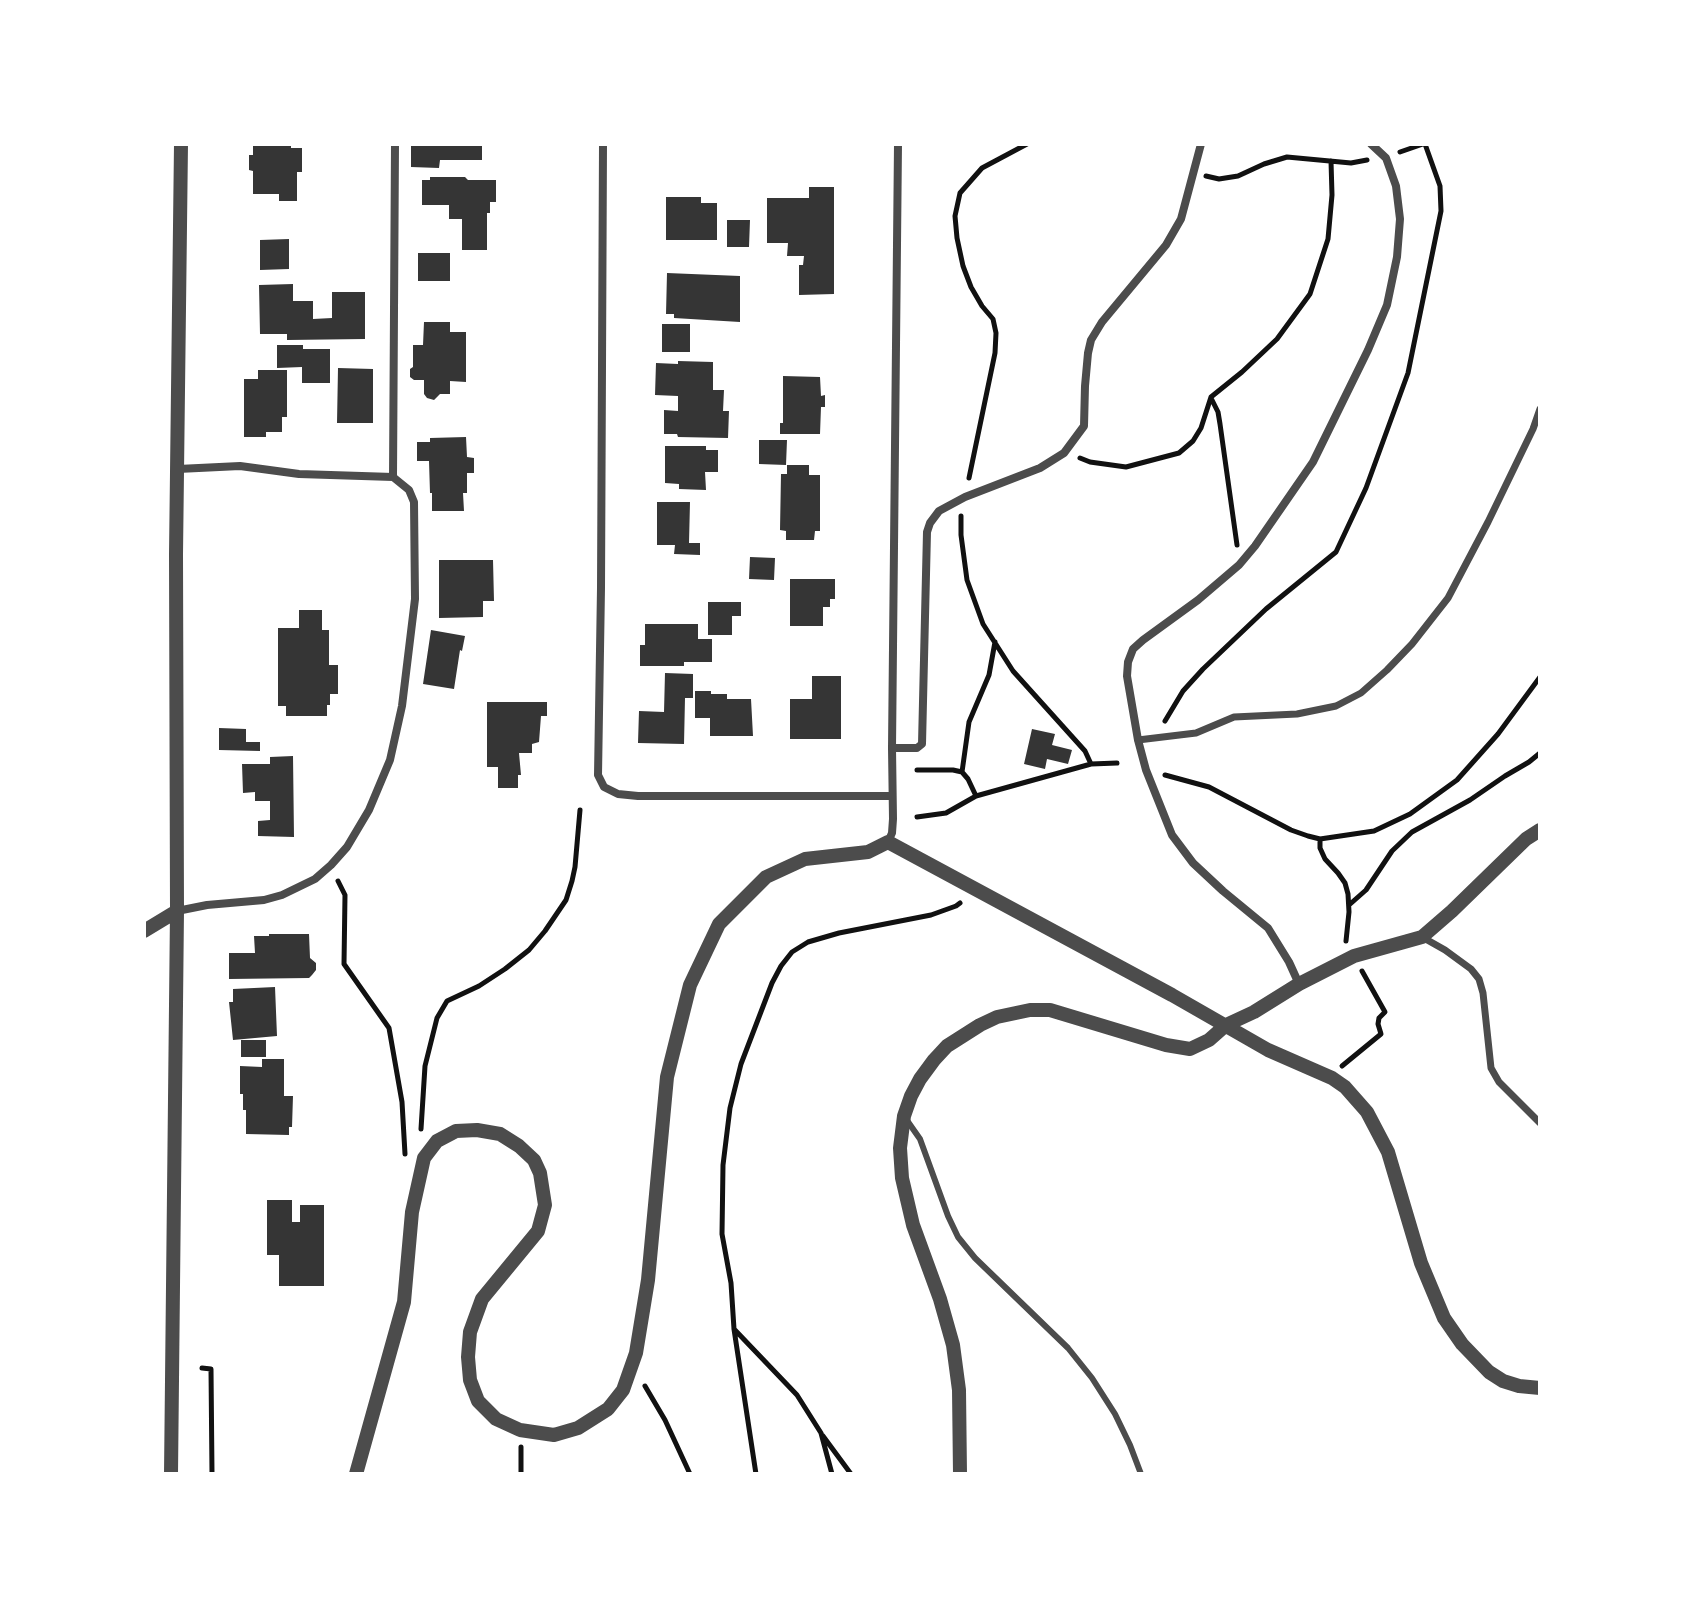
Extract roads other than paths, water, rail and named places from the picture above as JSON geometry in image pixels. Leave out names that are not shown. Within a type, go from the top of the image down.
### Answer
[{"type":"street","points":[[171,1474],[181,144]]},
{"type":"street","points":[[393,477],[395,144]]},
{"type":"street","points":[[603,144],[598,775],[604,787],[618,794],[638,796],[892,796]]},
{"type":"street","points":[[356,1474],[404,1302],[412,1212],[424,1158],[437,1141],[456,1131],[477,1130],[500,1134],[519,1146],[534,1160],[540,1173],[545,1205],[538,1231],[482,1299],[470,1332],[470,1380],[478,1401],[496,1419],[520,1430],[554,1435],[578,1428],[608,1409],[623,1390],[636,1353],[648,1280],[667,1077],[690,985],[701,959],[719,924],[766,877],[805,859],[868,852],[888,842],[892,833],[898,144]]},
{"type":"street","points":[[892,748],[917,748],[922,744],[927,532],[930,523],[939,511],[965,497],[1040,468],[1064,453],[1084,426],[1091,340],[1102,322],[1166,245],[1181,219],[1201,144]]},
{"type":"street","points":[[1299,984],[1268,928],[1193,863],[1172,835],[1146,770],[1138,740],[1127,676],[1128,662],[1133,649],[1198,600],[1239,565],[1255,546],[1313,462],[1368,350],[1387,305],[1397,257],[1400,219],[1396,186],[1386,158],[1371,144]]},
{"type":"street","points":[[1138,740],[1196,733],[1234,717],[1297,714],[1323,709],[1361,693],[1412,644],[1448,598],[1488,522],[1540,409]]},
{"type":"street","points":[[144,931],[177,911],[264,900],[301,887],[315,879],[347,847],[369,810],[390,760],[402,706],[415,599],[414,502],[409,490],[393,477],[299,474],[240,466],[178,469]]},
{"type":"street","points":[[960,1474],[959,1390],[953,1345],[913,1225],[902,1178],[900,1148],[904,1116],[920,1079],[947,1046],[980,1025],[1011,1013],[1050,1010],[1166,1045],[1190,1049],[1209,1040],[1226,1025],[1354,956],[1422,937],[1526,839],[1540,830]]},
{"type":"street","points":[[888,842],[1268,1050],[1332,1078],[1367,1112],[1388,1152],[1421,1263],[1444,1318],[1462,1344],[1489,1372],[1503,1381],[1540,1388]]},
{"type":"street","points":[[1422,937],[1471,969],[1479,979],[1491,1068],[1499,1082],[1540,1123]]},
{"type":"lane","points":[[904,1116],[920,1139],[958,1237],[975,1258],[1068,1348],[1092,1378],[1115,1414],[1141,1474]]}]
